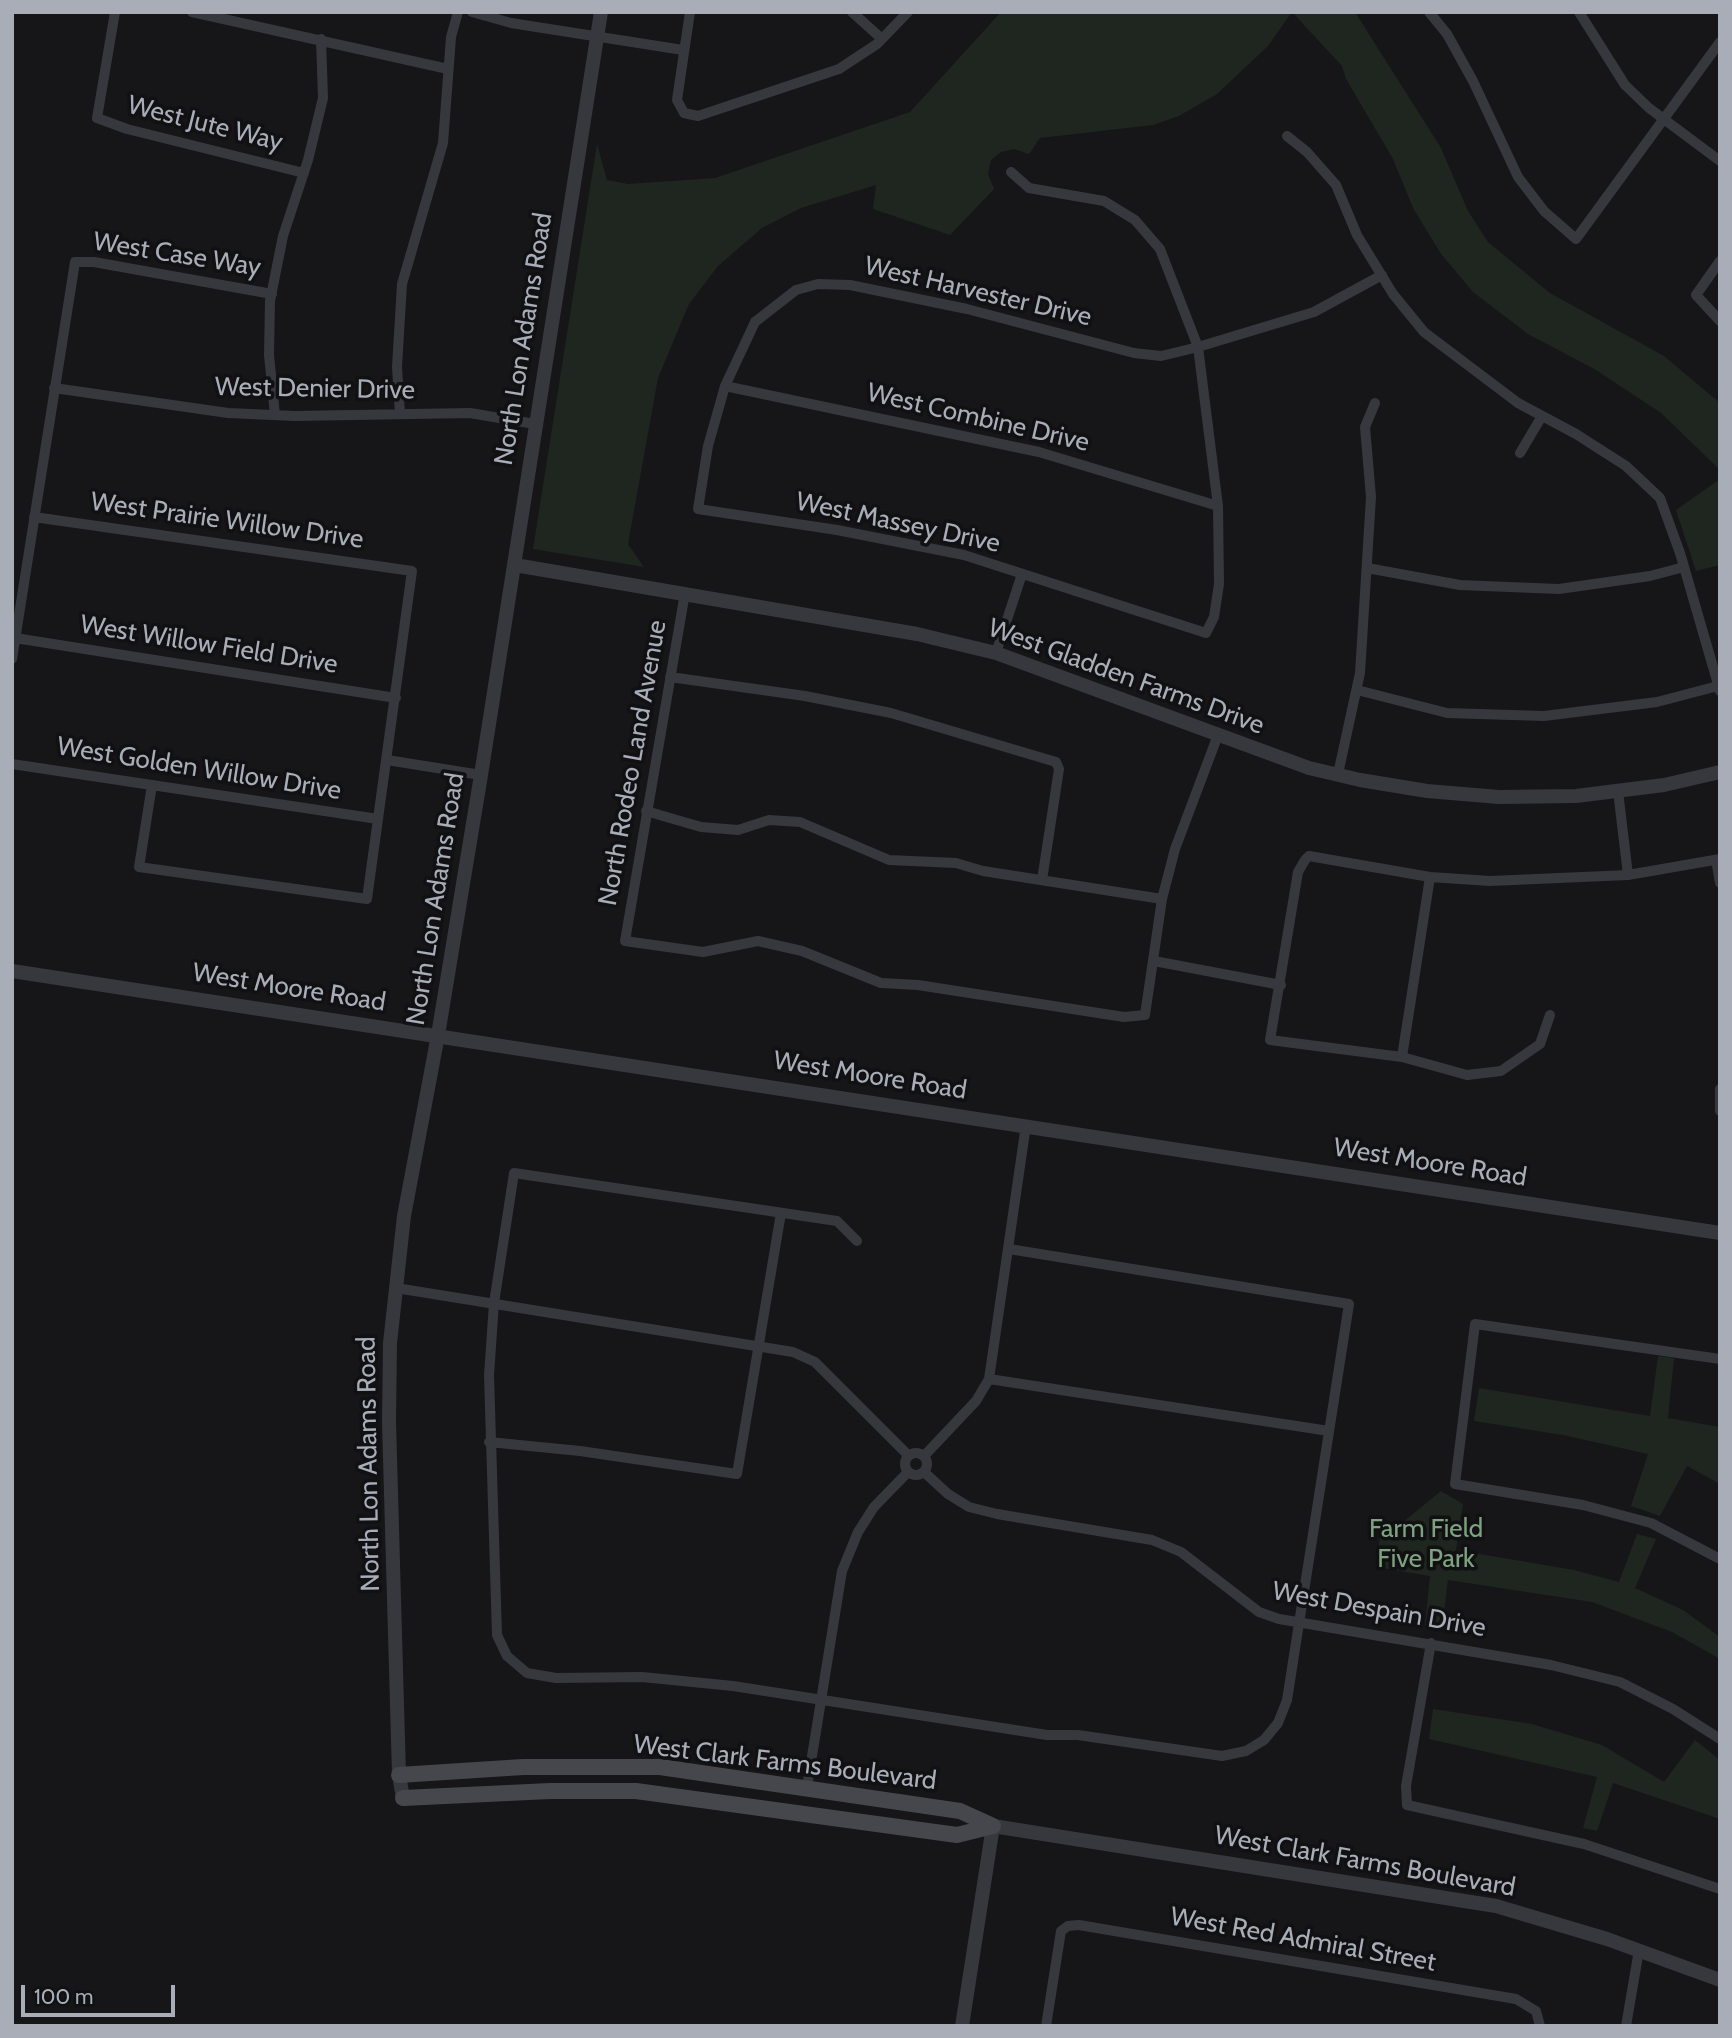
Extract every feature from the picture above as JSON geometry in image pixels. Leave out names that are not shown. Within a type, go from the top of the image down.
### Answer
[{"type":"main road","name":"West Clark Farms Boulevard","points":[[399,1775],[523,1767],[660,1767],[960,1811],[993,1826]]},
{"type":"main road","name":"West Clark Farms Boulevard","points":[[403,1798],[550,1791],[636,1791],[957,1835],[993,1826]]},
{"type":"street","name":"West Jute Way","points":[[115,12],[97,118],[127,129],[304,173]]},
{"type":"street","points":[[192,12],[448,69]]},
{"type":"street","points":[[400,414],[397,367],[402,284],[443,143],[451,37],[458,12]]},
{"type":"street","points":[[472,12],[511,23],[683,50]]},
{"type":"street","name":"North Lon Adams Road","points":[[403,1798],[399,1775],[388,1422],[390,1343],[396,1288],[404,1216],[438,1035],[481,775],[601,12]]},
{"type":"street","points":[[690,12],[677,100],[684,113],[698,116],[839,69],[860,58],[908,12]]},
{"type":"street","points":[[852,12],[882,39]]},
{"type":"street","points":[[1429,12],[1447,34],[1473,81],[1518,177],[1544,211],[1576,239],[1720,42]]},
{"type":"street","points":[[1579,12],[1625,85],[1664,120],[1720,161]]},
{"type":"street","points":[[275,415],[269,355],[272,294],[283,236],[304,173],[323,98],[321,39]]},
{"type":"street","points":[[1286,136],[1307,152],[1336,185],[1357,235],[1382,275],[1424,332],[1518,403],[1626,466],[1660,498],[1684,566],[1719,688],[1657,702],[1544,716],[1447,713],[1357,690]]},
{"type":"street","points":[[1011,172],[1029,188],[1104,201],[1135,220],[1160,249],[1198,347],[1218,506]]},
{"type":"street","points":[[1720,261],[1696,295],[1720,321]]},
{"type":"street","name":"West Case Way","points":[[54,388],[75,262],[94,262],[272,294]]},
{"type":"street","name":"West Harvester Drive","points":[[698,509],[708,446],[725,386],[755,322],[796,290],[818,284],[850,285],[967,309],[1135,353],[1161,356],[1314,312],[1382,275]]},
{"type":"street","name":"West Combine Drive","points":[[725,386],[1039,452],[1218,506]]},
{"type":"street","points":[[12,659],[54,388]]},
{"type":"street","name":"West Denier Drive","points":[[54,388],[228,413],[470,413],[535,424]]},
{"type":"street","points":[[1338,774],[1357,690],[1371,497],[1365,428],[1374,403]]},
{"type":"street","points":[[1520,453],[1542,416]]},
{"type":"street","name":"West Massey Drive","points":[[698,509],[951,553],[1206,634],[1214,617],[1219,584],[1218,506]]},
{"type":"street","name":"West Prairie Willow Drive","points":[[34,517],[412,571],[396,698]]},
{"type":"street","name":"West Gladden Farms Drive","points":[[515,565],[917,634],[996,653],[1309,768],[1427,791],[1499,797],[1576,796],[1720,772]]},
{"type":"street","points":[[1367,568],[1460,585],[1559,589],[1650,576],[1684,566]]},
{"type":"street","points":[[996,653],[1023,574]]},
{"type":"street","name":"North Rodeo Land Avenue","points":[[685,593],[625,941],[703,952],[758,941],[802,951],[881,983],[918,985],[1124,1017],[1145,1015],[1154,961]]},
{"type":"street","name":"West Willow Field Drive","points":[[15,638],[396,698]]},
{"type":"street","points":[[670,677],[805,696],[891,713],[1056,762],[1059,769],[1042,880]]},
{"type":"street","points":[[152,785],[139,867],[367,899],[396,698]]},
{"type":"street","points":[[1218,735],[1175,849],[1162,899],[1154,961],[1281,985]]},
{"type":"street","points":[[387,760],[481,775]]},
{"type":"street","name":"West Golden Willow Drive","points":[[12,764],[378,819]]},
{"type":"street","points":[[1618,791],[1628,876]]},
{"type":"street","points":[[646,811],[701,827],[738,830],[769,820],[800,822],[889,860],[956,863],[1162,899]]},
{"type":"street","points":[[1550,1015],[1540,1044],[1501,1071],[1467,1075],[1402,1058],[1270,1040],[1298,872],[1309,856],[1430,877],[1542,881],[1628,876],[1718,860],[1720,883]]},
{"type":"street","points":[[1402,1058],[1430,877]]},
{"type":"street","name":"West Moore Road","points":[[12,971],[1720,1233]]},
{"type":"street","points":[[1719,1111],[1720,1089]]},
{"type":"street","points":[[925,1456],[976,1401],[989,1378],[1026,1125]]},
{"type":"street","points":[[857,1241],[837,1222],[514,1173],[494,1303],[489,1374],[497,1635],[507,1656],[527,1672],[556,1678],[642,1677],[820,1699],[1047,1735],[1078,1735],[1222,1756],[1246,1751],[1264,1740],[1278,1723],[1287,1700],[1349,1304],[1009,1249]]},
{"type":"street","points":[[489,1442],[580,1451],[737,1474],[781,1213]]},
{"type":"street","points":[[396,1288],[793,1352],[815,1362],[908,1455]]},
{"type":"street","points":[[1720,1359],[1475,1324],[1455,1485],[1583,1505],[1651,1523],[1720,1559]]},
{"type":"street","points":[[989,1378],[1329,1431]]},
{"type":"street","points":[[915,1452],[925,1456],[927,1464],[924,1472],[915,1475],[908,1472],[904,1462],[908,1455],[915,1452]]},
{"type":"street","points":[[807,1787],[842,1572],[854,1542],[874,1507],[908,1472]]},
{"type":"street","name":"West Despain Drive","points":[[924,1472],[948,1494],[969,1507],[1152,1540],[1181,1552],[1259,1612],[1298,1622],[1551,1665],[1619,1682],[1673,1709],[1720,1739]]},
{"type":"street","points":[[1431,1643],[1406,1786],[1407,1805],[1528,1829],[1607,1850],[1720,1889]]},
{"type":"street","points":[[962,2026],[993,1826]]},
{"type":"street","name":"West Clark Farms Boulevard","points":[[993,1826],[1484,1904],[1639,1950],[1720,1980]]},
{"type":"street","name":"West Red Admiral Street","points":[[1046,2026],[1061,1931],[1068,1926],[1093,1927],[1516,1999],[1536,2011],[1540,2026]]},
{"type":"street","points":[[1626,2026],[1639,1950]]},
{"type":"green space","points":[[1001,12],[1292,12],[1268,46],[1217,94],[1179,116],[1153,125],[1040,138],[1029,154],[1014,149],[1001,152],[991,160],[988,174],[994,189],[950,235],[873,209],[876,185],[801,208],[762,228],[718,266],[689,304],[658,378],[628,544],[644,567],[533,549],[597,144],[607,180],[628,184],[715,178],[910,112]]},
{"type":"green space","points":[[1292,12],[1355,12],[1441,148],[1468,211],[1488,242],[1550,293],[1664,356],[1720,403],[1720,470],[1661,413],[1596,370],[1528,334],[1473,292],[1441,254],[1413,208],[1393,159],[1346,79],[1342,66]]},
{"type":"green space","points":[[1720,479],[1720,565],[1696,571],[1676,510]]},
{"type":"green space","points":[[1658,1356],[1674,1358],[1668,1418],[1720,1427],[1720,1484],[1687,1466],[1660,1516],[1631,1506],[1648,1454],[1563,1435],[1474,1421],[1479,1388],[1650,1416]]},
{"type":"green space","name":"Farm Field Five Park","points":[[1441,1491],[1463,1504],[1456,1550],[1574,1570],[1619,1582],[1637,1534],[1656,1539],[1635,1588],[1683,1610],[1720,1637],[1720,1659],[1672,1632],[1592,1602],[1448,1580],[1442,1628],[1425,1626],[1430,1576],[1376,1567],[1381,1529],[1392,1531]]},
{"type":"green space","points":[[1433,1709],[1532,1724],[1602,1745],[1664,1782],[1695,1740],[1720,1760],[1720,1819],[1613,1783],[1597,1831],[1583,1828],[1597,1777],[1429,1739]]}]
